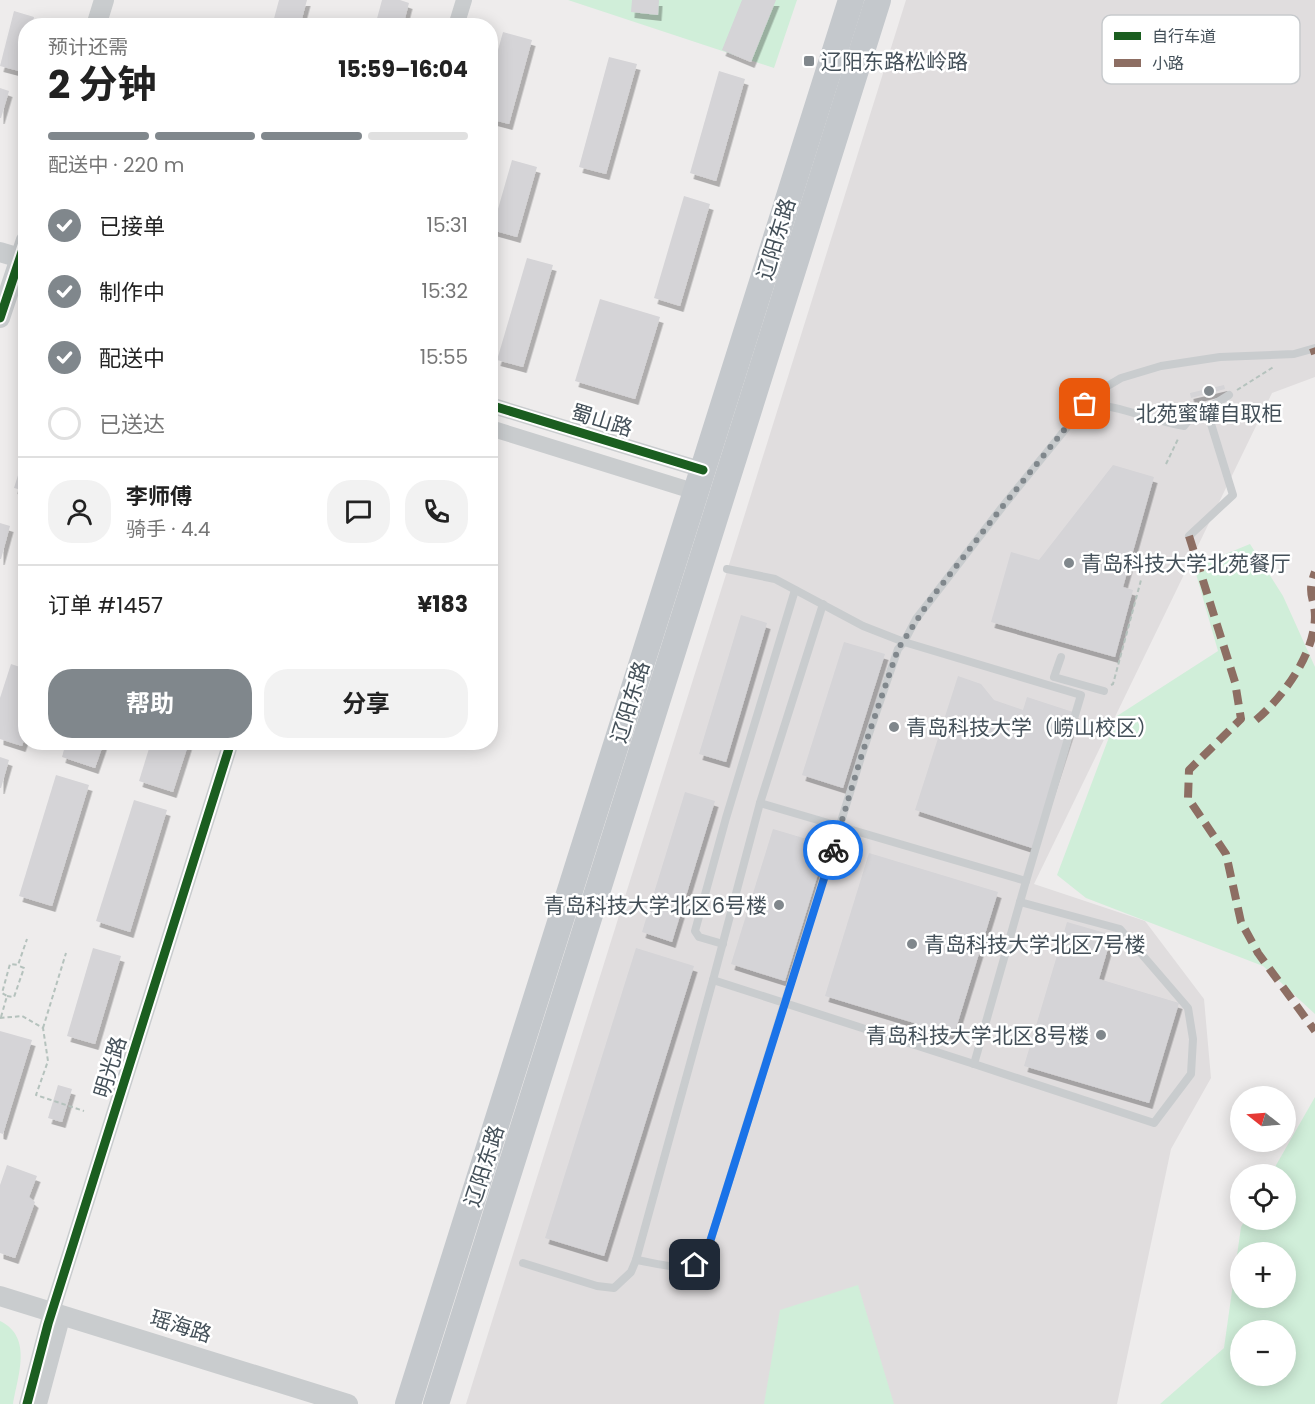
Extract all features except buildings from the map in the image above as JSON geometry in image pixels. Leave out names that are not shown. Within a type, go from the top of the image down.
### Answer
[{"type":"main road","name":"辽阳东路","points":[[408,1404],[850,0]]},
{"type":"main road","name":"辽阳东路","points":[[436,1404],[878,0]]},
{"type":"street","points":[[98,18],[104,0]]},
{"type":"street","points":[[458,18],[464,0]]},
{"type":"street","points":[[0,252],[18,253]]},
{"type":"street","points":[[0,318],[13,278]]},
{"type":"street","name":"蜀山路","points":[[498,408],[700,481]]},
{"type":"street","name":"蜀山路","points":[[498,430],[700,481]]},
{"type":"street","name":"明光路","points":[[39,1404],[56,1319],[229,750]]},
{"type":"street","name":"明光路","points":[[27,1404],[238,750]]},
{"type":"street","name":"瑶海路","points":[[0,1296],[56,1319],[303,1404]]},
{"type":"street","name":"瑶海路","points":[[0,1310],[56,1319],[348,1404]]},
{"type":"lane","points":[[636,1260],[682,1267],[695,1265],[701,1262],[709,1245],[898,649],[916,619],[1003,506],[1094,394],[1121,378],[1161,366],[1220,357],[1294,354],[1315,348]]},
{"type":"lane","points":[[1085,404],[1100,404],[1160,422],[1184,426],[1188,421],[1229,395]]},
{"type":"lane","points":[[1189,536],[1233,495],[1207,411]]},
{"type":"lane","points":[[727,569],[775,579],[863,626],[904,642],[1082,695],[974,1064]]},
{"type":"lane","points":[[723,944],[699,938],[695,931],[726,818],[795,590]]},
{"type":"lane","points":[[523,1263],[597,1286],[614,1288],[630,1272],[636,1260],[760,803],[823,604]]},
{"type":"lane","points":[[1061,657],[1054,677],[1104,691]]},
{"type":"lane","points":[[760,803],[1026,881]]},
{"type":"lane","points":[[713,980],[1154,1123],[1191,1074],[1194,1039],[1188,1008],[1120,929],[1020,902]]},
{"type":"path","points":[[1229,395],[1294,354]]},
{"type":"path","points":[[1166,464],[1184,426]]},
{"type":"path","points":[[1104,691],[1113,684],[1141,580]]},
{"type":"path","points":[[18,965],[27,939]]},
{"type":"path","points":[[66,953],[43,1028],[48,1061],[36,1095],[84,1111]]},
{"type":"path","points":[[10,964],[18,965],[24,968],[14,997],[7,996],[2,993],[10,964]]},
{"type":"path","points":[[7,996],[1,1017],[22,1016],[43,1028]]},
{"type":"shaded area","name":"青岛科技大学（崂山校区）","points":[[906,0],[1315,0],[1315,377],[1272,393],[1034,884],[1145,921],[1204,999],[1211,1078],[1171,1149],[1117,1404],[466,1404]]},
{"type":"green space","points":[[568,0],[797,0],[774,68]]},
{"type":"green space","points":[[1250,544],[1283,596],[1315,667],[1315,1014],[1263,966],[1086,898],[1057,875],[1117,716],[1218,651],[1194,567]]},
{"type":"green space","points":[[1315,1097],[1315,1404],[1160,1404],[1224,1348],[1230,1305],[1230,1308],[1296,1308],[1296,1242],[1239,1242],[1241,1230],[1296,1230],[1296,1164],[1277,1164],[1284,1152],[1296,1152],[1296,1130]]},
{"type":"green space","points":[[858,1285],[894,1404],[764,1404],[780,1310]]},
{"type":"green space","points":[[0,1321],[17,1337],[20,1347],[20,1369],[13,1404],[0,1404]]},
{"type":"marked path","points":[[1313,348],[1315,354]]},
{"type":"marked path","points":[[1189,536],[1235,682],[1241,719],[1189,770],[1188,798],[1226,854],[1241,922],[1258,953],[1315,1031]]},
{"type":"marked path","points":[[1256,720],[1286,687],[1309,646],[1315,617],[1311,592],[1315,572]]},
{"type":"cycle path","points":[[0,318],[18,264]]},
{"type":"cycle path","points":[[498,407],[703,470]]},
{"type":"cycle path","points":[[27,1404],[48,1324],[228,750]]},
{"type":"way so far","points":[[833,850],[862,754],[898,649],[930,600],[1085,404]]},
{"type":"place","name":"辽阳东路松岭路","points":[[809,61]]},
{"type":"place","name":"北苑蜜罐自取柜","points":[[1209,391]]},
{"type":"place","name":"青岛科技大学北苑餐厅","points":[[1069,563]]},
{"type":"place","name":"青岛科技大学（崂山校区）","points":[[894,727]]},
{"type":"place","name":"青岛科技大学北区6号楼","points":[[779,905]]},
{"type":"place","name":"青岛科技大学北区7号楼","points":[[912,944]]},
{"type":"place","name":"青岛科技大学北区8号楼","points":[[1101,1035]]},
{"type":"route","points":[[695,1265],[701,1262],[709,1245],[833,850]]}]
